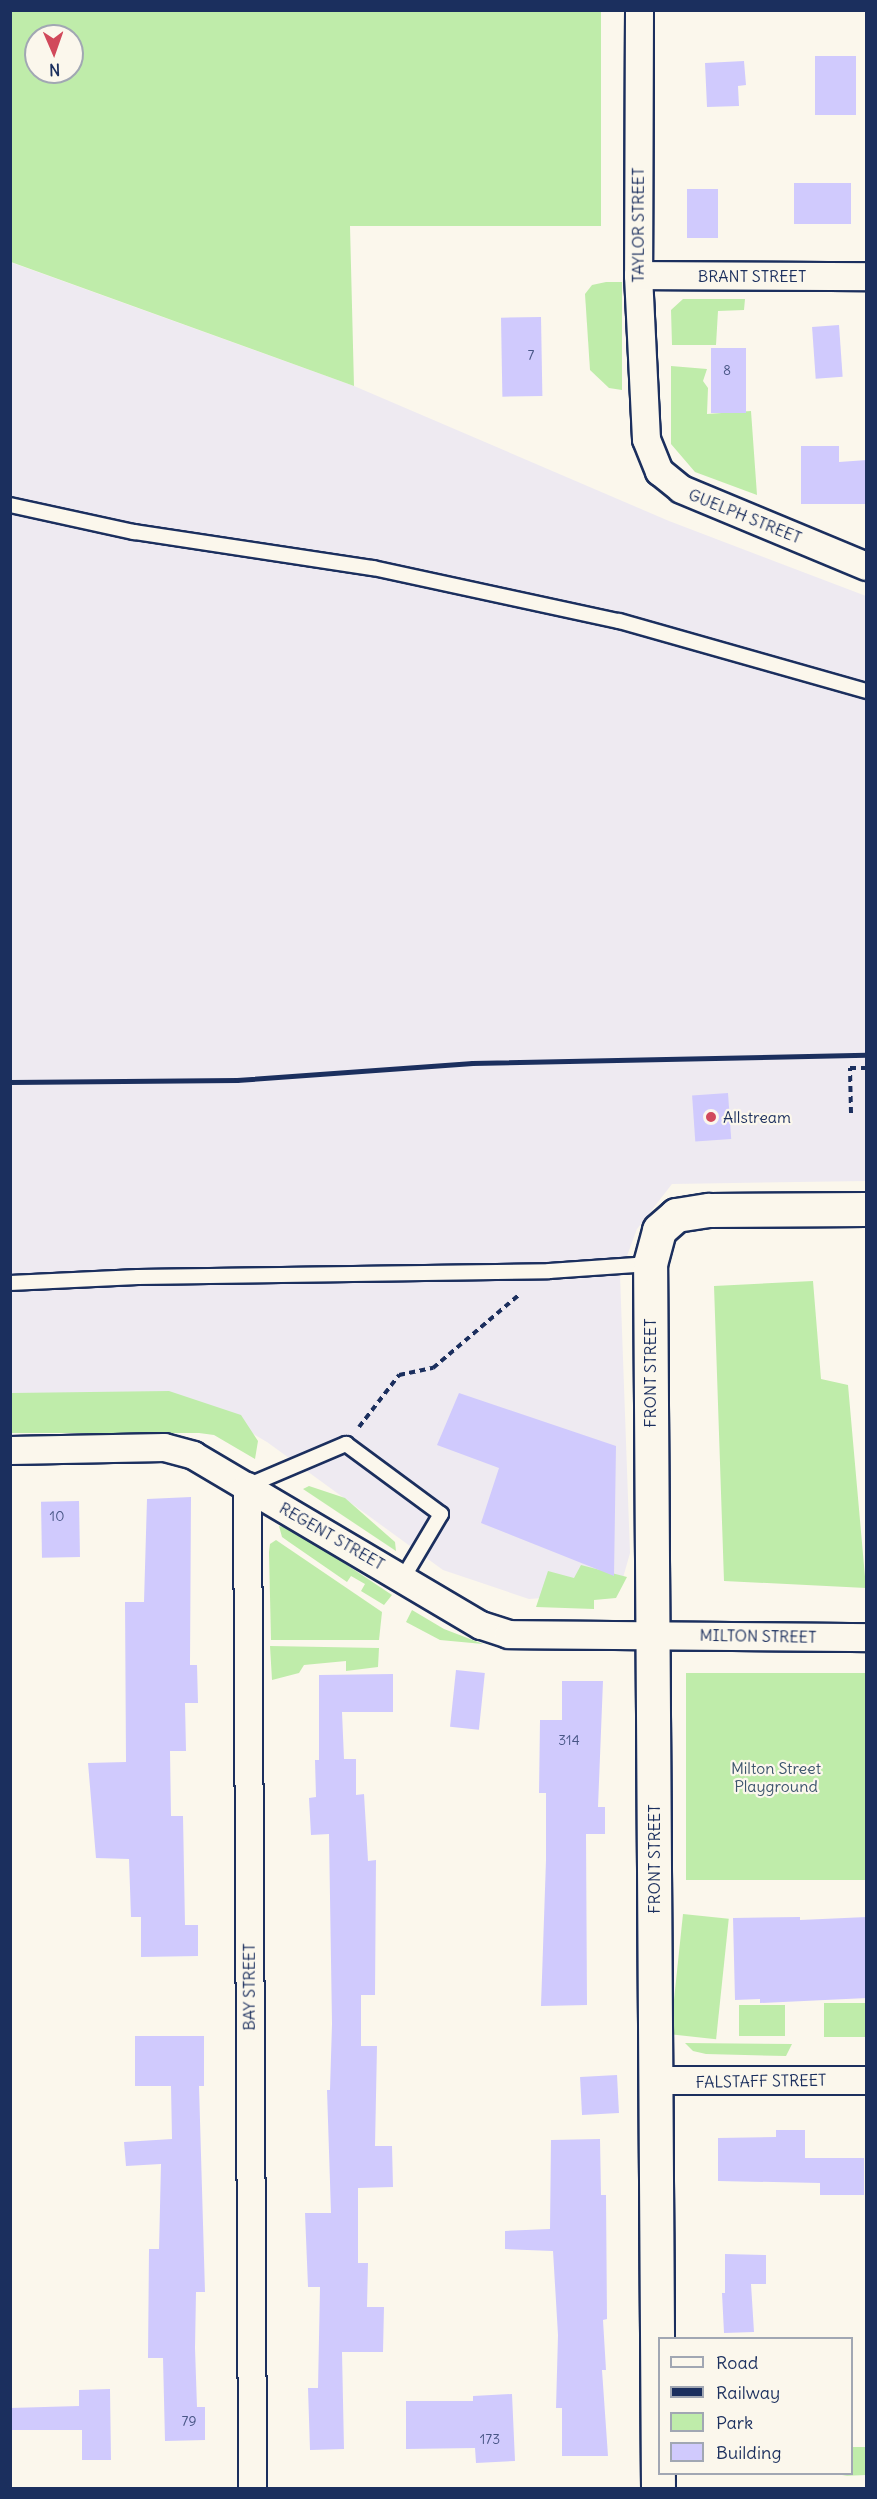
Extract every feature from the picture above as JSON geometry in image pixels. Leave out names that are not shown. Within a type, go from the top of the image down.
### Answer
[{"type":"street","name":"TAYLOR STREET","points":[[639,10],[638,275],[646,439]]},
{"type":"street","name":"BRANT STREET","points":[[638,275],[867,276]]},
{"type":"street","name":"GUELPH STREET","points":[[646,439],[659,471],[681,489],[867,566]]},
{"type":"street","name":"FRONT STREET","points":[[658,2488],[650,1635],[650,1264],[659,1230],[676,1215],[709,1210],[867,1209]]},
{"type":"street","name":"REGENT STREET","points":[[10,1450],[164,1447],[193,1455],[481,1625],[508,1634],[650,1635]]},
{"type":"street","name":"BAY STREET","points":[[247,1486],[252,2488]]},
{"type":"street","name":"MILTON STREET","points":[[650,1635],[867,1637]]},
{"type":"street","name":"FALSTAFF STREET","points":[[655,2080],[867,2080]]},
{"type":"lane","points":[[10,505],[134,532],[373,568],[619,621],[867,691]]},
{"type":"lane","points":[[10,1283],[138,1277],[549,1271],[650,1264]]},
{"type":"lane","points":[[247,1486],[346,1444],[441,1514],[403,1578]]},
{"type":"path","points":[[851,1113],[850,1068],[867,1068]]},
{"type":"path","points":[[346,1444],[399,1375],[433,1368],[549,1271]]},
{"type":"shaded area","points":[[10,262],[354,386],[669,521],[866,596],[866,1181],[672,1184],[637,1229],[620,1275],[630,1553],[619,1592],[529,1599],[443,1570],[267,1442],[219,1414],[11,1416]]},
{"type":"green space","points":[[10,11],[601,11],[601,226],[350,226],[354,386],[11,262]]},
{"type":"green space","points":[[622,282],[622,390],[609,388],[590,370],[585,294],[592,285]]},
{"type":"green space","points":[[683,299],[745,299],[744,310],[718,311],[716,345],[672,345],[671,310]]},
{"type":"green space","points":[[671,366],[707,369],[703,381],[708,388],[707,414],[751,411],[757,495],[695,472],[671,444]]},
{"type":"green space","points":[[813,1281],[821,1379],[848,1385],[866,1588],[724,1581],[714,1286]]},
{"type":"green space","points":[[169,1391],[241,1415],[258,1441],[255,1459],[214,1435],[199,1433],[11,1433],[11,1393]]},
{"type":"green space","points":[[309,1486],[345,1498],[395,1542],[396,1551],[303,1489]]},
{"type":"green space","points":[[279,1526],[293,1529],[392,1595],[384,1605],[361,1591],[365,1584],[351,1576],[347,1582],[282,1537]]},
{"type":"green space","points":[[276,1540],[382,1612],[379,1640],[271,1640],[269,1552],[270,1544]]},
{"type":"green space","points":[[581,1565],[627,1577],[616,1598],[594,1600],[594,1609],[536,1607],[548,1571],[574,1578]]},
{"type":"green space","points":[[412,1610],[444,1629],[483,1644],[440,1640],[406,1622]]},
{"type":"green space","points":[[270,1646],[379,1648],[378,1667],[346,1671],[346,1661],[304,1665],[299,1673],[272,1680]]},
{"type":"green space","name":"Milton Street Playground","points":[[686,1673],[866,1673],[866,1880],[686,1880]]},
{"type":"green space","points":[[683,1914],[729,1919],[716,2039],[670,2034]]},
{"type":"green space","points":[[824,2003],[866,2003],[866,2037],[824,2037]]},
{"type":"green space","points":[[739,2005],[785,2005],[785,2036],[739,2036]]},
{"type":"green space","points":[[685,2043],[792,2044],[786,2056],[706,2054],[693,2051]]},
{"type":"green space","points":[[853,2447],[866,2447],[866,2475],[842,2476],[853,2475]]},
{"type":"building","points":[[815,56],[856,56],[856,115],[815,115]]},
{"type":"building","points":[[744,61],[746,85],[738,86],[739,106],[707,107],[705,63]]},
{"type":"building","points":[[794,183],[851,183],[851,224],[794,224]]},
{"type":"building","points":[[687,189],[718,189],[718,238],[687,238]]},
{"type":"building","points":[[541,317],[542,396],[502,397],[501,318]]},
{"type":"building","points":[[839,325],[843,377],[816,379],[812,327]]},
{"type":"building","points":[[711,348],[746,348],[746,413],[711,413]]},
{"type":"building","points":[[801,446],[839,446],[839,462],[867,460],[867,504],[801,504]]},
{"type":"building","name":"Allstream","points":[[728,1093],[731,1139],[695,1141],[692,1096]]},
{"type":"building","points":[[459,1393],[616,1446],[614,1576],[481,1523],[499,1468],[437,1445]]},
{"type":"building","points":[[191,1497],[190,1665],[197,1665],[198,1703],[185,1703],[186,1751],[170,1751],[171,1816],[183,1816],[185,1925],[198,1925],[198,1956],[141,1957],[141,1917],[131,1917],[129,1859],[96,1858],[88,1763],[126,1762],[125,1602],[144,1602],[147,1499]]},
{"type":"building","points":[[79,1501],[80,1557],[42,1558],[41,1502]]},
{"type":"building","points":[[456,1670],[485,1673],[479,1730],[450,1727]]},
{"type":"building","points":[[393,1674],[393,1712],[342,1712],[344,1759],[356,1759],[356,1795],[364,1794],[368,1861],[376,1860],[375,1995],[361,1995],[361,2046],[377,2046],[375,2146],[392,2146],[393,2187],[358,2188],[358,2263],[368,2263],[367,2307],[384,2307],[383,2352],[342,2352],[344,2449],[310,2450],[308,2388],[318,2388],[320,2287],[308,2287],[305,2213],[331,2213],[327,2090],[330,2090],[332,2024],[329,1834],[311,1835],[309,1798],[316,1797],[315,1760],[319,1760],[319,1675]]},
{"type":"building","points":[[562,1681],[603,1681],[598,1807],[605,1807],[605,1834],[586,1834],[587,2005],[541,2006],[546,1793],[539,1793],[540,1720],[562,1720]]},
{"type":"building","points":[[800,1917],[800,1920],[867,1917],[867,1998],[760,2003],[760,1999],[735,2000],[733,1918]]},
{"type":"building","points":[[135,2036],[204,2036],[204,2086],[199,2086],[205,2292],[196,2292],[195,2348],[197,2407],[205,2407],[205,2440],[165,2441],[163,2358],[148,2358],[149,2249],[159,2249],[161,2164],[126,2166],[124,2142],[172,2139],[171,2086],[135,2086]]},
{"type":"building","points":[[617,2075],[619,2113],[582,2115],[580,2077]]},
{"type":"building","points":[[776,2130],[805,2130],[805,2158],[864,2158],[864,2195],[820,2195],[820,2183],[718,2181],[718,2138],[776,2137]]},
{"type":"building","points":[[600,2139],[601,2195],[606,2195],[607,2319],[603,2320],[606,2370],[602,2370],[608,2456],[562,2456],[562,2408],[556,2408],[558,2335],[553,2251],[505,2249],[505,2231],[550,2229],[551,2140]]},
{"type":"building","points":[[725,2254],[766,2255],[766,2284],[751,2284],[754,2332],[724,2333],[722,2293],[725,2293]]},
{"type":"building","points":[[110,2389],[111,2460],[82,2460],[82,2430],[10,2430],[10,2408],[79,2406],[79,2390]]},
{"type":"building","points":[[512,2394],[515,2461],[476,2463],[475,2448],[406,2449],[406,2401],[473,2401],[473,2396]]},
{"type":"railway","points":[[10,1082],[237,1080],[472,1063],[866,1055]]},
{"type":"place","name":"Allstream","points":[[711,1117]]}]
